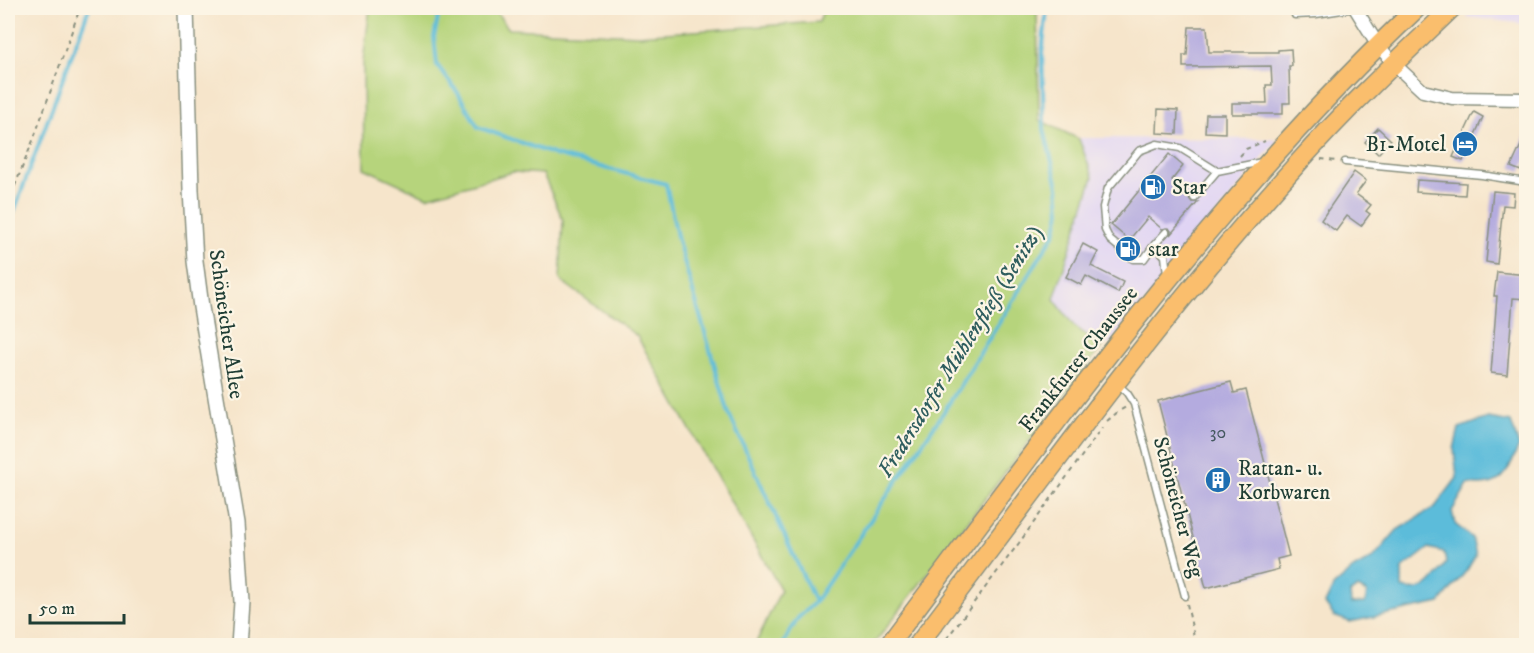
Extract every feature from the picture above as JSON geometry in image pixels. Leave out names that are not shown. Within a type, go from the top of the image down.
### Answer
[{"type":"main road","name":"Frankfurter Chaussee","points":[[888,645],[1114,346],[1168,279],[1268,161],[1378,45],[1417,8]]},
{"type":"main road","points":[[917,645],[1117,384],[1196,284],[1298,162],[1452,8]]},
{"type":"street","name":"Schöneicher Allee","points":[[186,8],[195,261],[237,523],[242,591],[239,645]]},
{"type":"street","points":[[1355,8],[1378,45],[1394,64],[1423,90],[1443,97],[1527,99]]},
{"type":"lane","points":[[1293,8],[1294,15],[1355,8]]},
{"type":"lane","points":[[1166,232],[1144,259],[1133,259],[1110,240],[1105,230],[1103,207],[1108,188],[1139,151],[1157,144],[1180,148],[1217,171]]},
{"type":"lane","points":[[1194,198],[1217,171],[1268,161]]},
{"type":"lane","points":[[1345,162],[1482,175],[1527,182]]},
{"type":"lane","points":[[1154,245],[1164,256],[1168,279]]},
{"type":"lane","name":"Schöneicher Weg","points":[[1117,384],[1134,404],[1185,596]]},
{"type":"path","points":[[8,203],[34,138],[80,8]]},
{"type":"path","points":[[1389,11],[1392,8]]},
{"type":"path","points":[[1229,169],[1246,149],[1266,140]]},
{"type":"path","points":[[1318,157],[1345,162]]},
{"type":"path","points":[[941,645],[1019,543],[1107,421],[1119,411],[1134,404]]},
{"type":"path","name":"Schöneicher Weg","points":[[1185,596],[1196,645]]},
{"type":"shaded area","points":[[1473,8],[1526,8],[1526,24],[1467,17]]},
{"type":"shaded area","name":"star","points":[[1079,138],[1278,139],[1112,342],[1102,346],[1074,326],[1054,299],[1093,177]]},
{"type":"green space","points":[[370,8],[493,8],[509,29],[638,35],[819,22],[824,8],[1037,8],[1039,120],[1079,139],[1093,177],[1054,299],[1074,326],[1102,346],[873,645],[755,645],[781,590],[637,336],[560,280],[563,220],[543,174],[513,172],[427,197],[364,168],[363,62]]},
{"type":"water","points":[[1488,418],[1511,422],[1519,446],[1502,478],[1489,484],[1468,484],[1452,511],[1455,524],[1472,538],[1476,555],[1467,570],[1440,603],[1350,622],[1334,616],[1325,604],[1333,587],[1353,569],[1373,558],[1397,530],[1435,507],[1457,478],[1454,449],[1459,428]],"holes":[[[1429,548],[1444,552],[1446,563],[1433,580],[1423,587],[1402,588],[1402,569]],[[1358,588],[1367,593],[1365,603],[1351,604],[1350,593]]]},
{"type":"building","points":[[1189,27],[1207,27],[1209,52],[1278,52],[1278,50],[1291,49],[1290,103],[1283,103],[1283,114],[1232,114],[1232,103],[1267,103],[1266,85],[1272,85],[1271,66],[1183,67],[1183,55],[1187,55]]},
{"type":"building","points":[[1158,109],[1178,110],[1177,134],[1157,133]]},
{"type":"building","points":[[1474,112],[1483,117],[1463,161],[1453,157]]},
{"type":"building","points":[[1206,114],[1225,114],[1225,133],[1205,132]]},
{"type":"building","points":[[1378,128],[1391,140],[1378,154],[1365,142]]},
{"type":"building","points":[[1527,132],[1527,159],[1521,171],[1511,167]]},
{"type":"building","points":[[1169,154],[1183,166],[1172,180],[1190,195],[1191,202],[1198,202],[1170,235],[1169,228],[1162,229],[1148,217],[1129,240],[1111,225]]},
{"type":"building","points":[[1354,172],[1366,181],[1356,194],[1371,205],[1366,211],[1370,214],[1361,226],[1347,216],[1336,231],[1321,220]]},
{"type":"building","points":[[1417,180],[1466,183],[1465,195],[1416,192]]},
{"type":"building","points":[[1493,191],[1514,193],[1513,206],[1503,205],[1497,264],[1486,262]]},
{"type":"building","points":[[1083,244],[1098,252],[1091,266],[1123,282],[1118,293],[1086,276],[1081,285],[1066,277]]},
{"type":"building","points":[[1497,272],[1527,275],[1527,299],[1513,298],[1507,375],[1491,373]]},
{"type":"building","name":"Rattan- u. Korbwaren","points":[[1231,382],[1234,393],[1246,390],[1289,556],[1277,559],[1279,569],[1206,588],[1158,401]]},
{"type":"waterway","points":[[8,222],[13,214],[89,8]]},
{"type":"waterway","points":[[440,8],[434,37],[437,65],[458,93],[478,127],[555,155],[666,184],[678,241],[729,414],[815,602]]},
{"type":"waterway","name":"Fredersdorfer Mühlenfließ (Senitz)","points":[[782,646],[798,618],[815,602],[943,413],[1055,233],[1060,212],[1058,187],[1044,129],[1042,53],[1047,8]]},
{"type":"place","name":"B1-Motel","points":[[1465,144]]},
{"type":"place","name":"Star","points":[[1153,187]]},
{"type":"place","name":"star","points":[[1128,249]]},
{"type":"place","name":"Rattan- u. Korbwaren","points":[[1218,480]]}]
